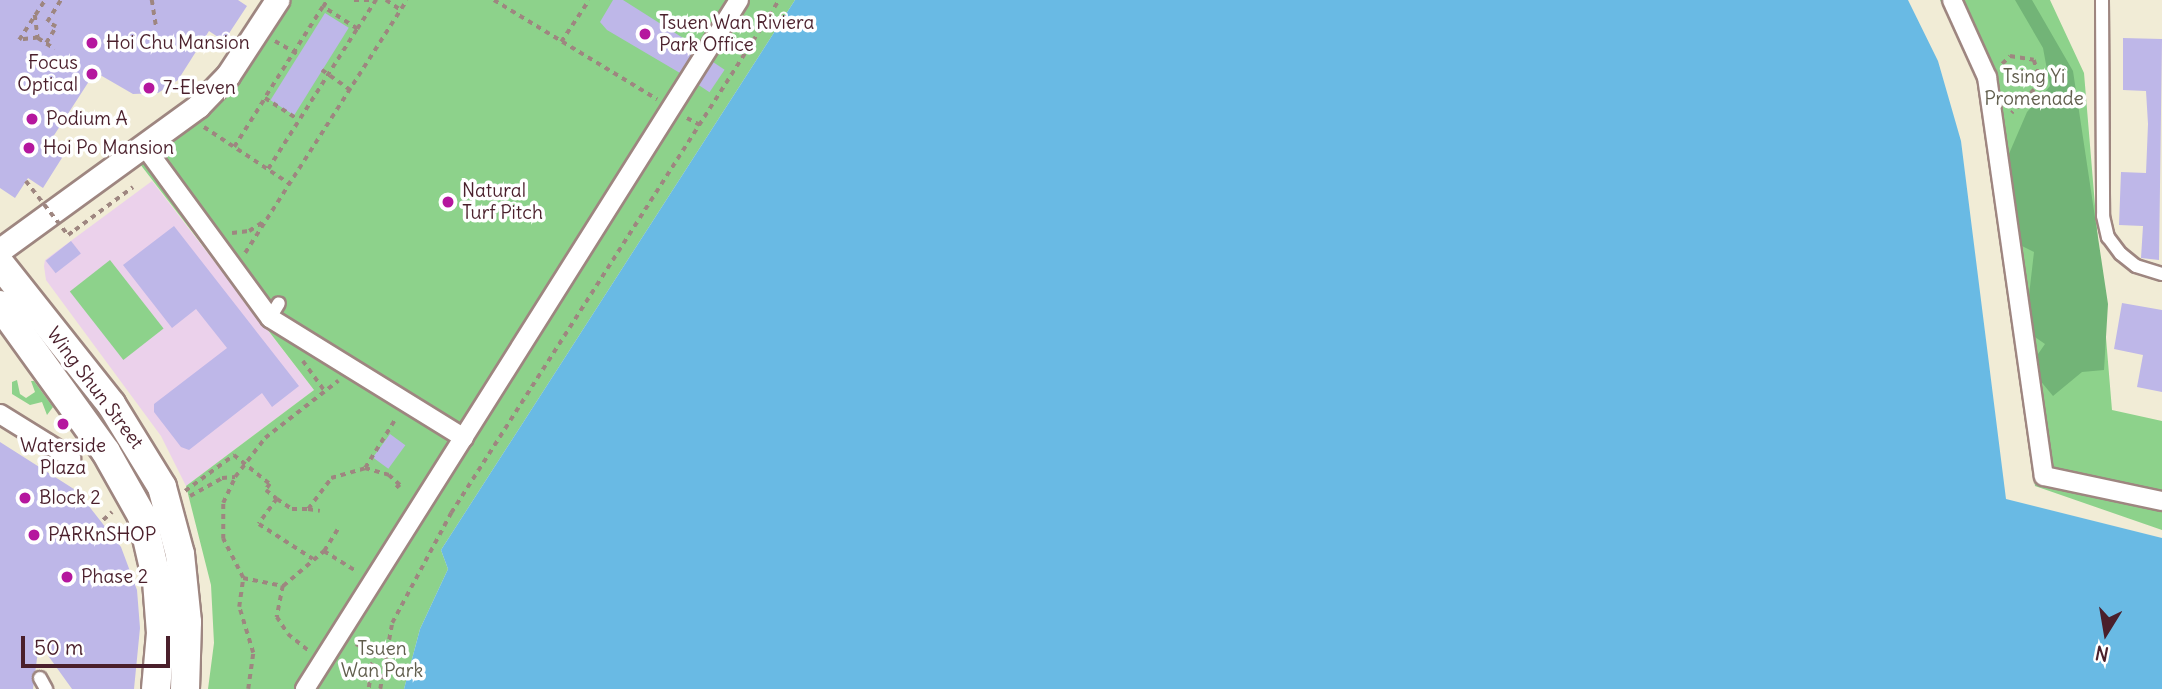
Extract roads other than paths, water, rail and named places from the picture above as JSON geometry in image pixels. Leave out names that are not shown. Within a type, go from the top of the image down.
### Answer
[{"type":"street","points":[[0,250],[198,106],[228,75],[277,0]]},
{"type":"street","points":[[305,689],[739,0]]},
{"type":"street","points":[[1952,0],[1987,77],[2044,476],[2162,501]]},
{"type":"street","points":[[145,147],[235,270],[275,311],[353,370],[464,438]]},
{"type":"street","name":"Wing Shun Street","points":[[0,264],[111,404],[162,487],[180,554],[187,622],[185,689]]},
{"type":"street","name":"Wing Shun Street","points":[[0,305],[86,422],[142,516],[157,581],[161,633],[156,689]]},
{"type":"street","points":[[0,414],[71,458]]},
{"type":"lane","points":[[2102,0],[2104,216],[2108,237],[2136,266],[2162,274]]},
{"type":"water","points":[[795,0],[1908,0],[1938,61],[1961,141],[2006,499],[2162,538],[2162,689],[404,689],[420,629],[448,569],[441,550]]},
{"type":"place","name":"Tsuen Wan Riviera Park Office","points":[[645,34]]},
{"type":"place","name":"Hoi Chu Mansion","points":[[92,43]]},
{"type":"place","name":"Focus Optical","points":[[92,74]]},
{"type":"place","name":"7-Eleven","points":[[149,88]]},
{"type":"place","name":"Podium A","points":[[32,119]]},
{"type":"place","name":"Hoi Po Mansion","points":[[29,148]]},
{"type":"place","name":"Natural Turf Pitch","points":[[448,202]]},
{"type":"place","name":"Waterside Plaza","points":[[63,424]]},
{"type":"place","name":"Block 2","points":[[25,498]]},
{"type":"place","name":"PARKnSHOP","points":[[34,535]]},
{"type":"place","name":"Phase 2","points":[[67,577]]},
{"type":"park label","name":"Tsing Yi Promenade","points":[[2034,88]]},
{"type":"park label","name":"Tsuen Wan Park","points":[[382,660]]}]
